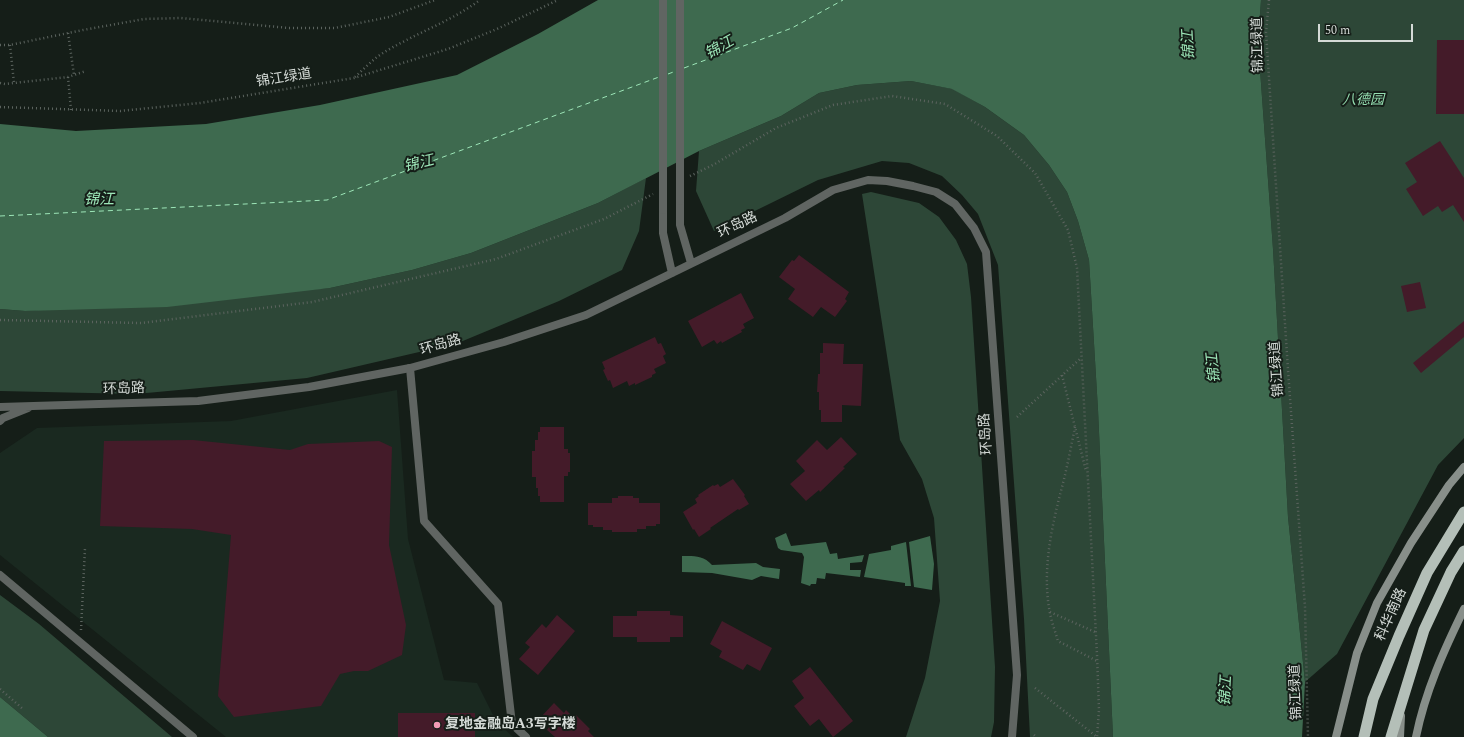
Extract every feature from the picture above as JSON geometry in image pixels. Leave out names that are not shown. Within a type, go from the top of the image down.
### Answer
[{"type":"highway","name":"科华南路","points":[[1364,737],[1373,699],[1427,573],[1464,512]]},
{"type":"highway","points":[[1391,737],[1424,630],[1451,572],[1464,551]]},
{"type":"main road","points":[[1336,737],[1357,652],[1377,603],[1419,530],[1448,485],[1464,467]]},
{"type":"main road","points":[[1416,737],[1421,711],[1426,696],[1446,645],[1464,609]]},
{"type":"main road","points":[[1360,737],[1373,699]]},
{"type":"main road","points":[[1400,737],[1401,704]]},
{"type":"street","points":[[663,0],[663,233],[672,273]]},
{"type":"street","points":[[680,0],[680,225],[691,264]]},
{"type":"street","name":"环岛路","points":[[0,407],[198,401],[309,387],[410,368],[504,342],[586,315],[785,218],[834,190],[868,180],[887,181],[936,192],[956,204],[974,228],[986,252],[1017,675],[1012,737]]},
{"type":"street","points":[[410,368],[424,521],[498,604],[512,724],[526,737]]},
{"type":"street","points":[[0,420],[32,406]]},
{"type":"street","points":[[0,575],[193,737]]},
{"type":"path","points":[[0,45],[10,45],[144,19],[181,18],[289,28],[335,28],[389,17],[435,0]]},
{"type":"path","points":[[354,78],[382,54],[417,34],[464,11],[480,0]]},
{"type":"path","name":"锦江绿道","points":[[0,107],[120,111],[200,103],[354,78],[448,49],[497,29],[558,0]]},
{"type":"path","name":"锦江绿道","points":[[1269,0],[1266,32],[1305,607],[1308,737]]},
{"type":"path","points":[[68,33],[74,75]]},
{"type":"path","points":[[10,45],[14,83]]},
{"type":"path","points":[[0,83],[5,84],[68,77],[86,71]]},
{"type":"path","points":[[68,77],[71,110]]},
{"type":"path","points":[[686,178],[776,128],[834,105],[892,96],[945,104],[997,136],[1035,173],[1068,230],[1077,268],[1097,661],[1099,710],[1097,737]]},
{"type":"path","points":[[0,320],[141,323],[312,302],[496,259],[604,219],[658,192]]},
{"type":"path","points":[[1016,417],[1081,358]]},
{"type":"path","points":[[1062,375],[1087,477]]},
{"type":"path","points":[[1075,427],[1068,462],[1055,510],[1048,553],[1047,591],[1050,612],[1058,642],[1097,661]]},
{"type":"path","points":[[80,642],[85,548]]},
{"type":"path","points":[[1050,612],[1095,632]]},
{"type":"path","points":[[1035,688],[1097,737]]},
{"type":"path","points":[[0,689],[24,709]]},
{"type":"shaded area","points":[[397,390],[408,539],[444,680],[477,683],[496,721],[513,737],[226,737],[0,555],[0,453],[37,428],[231,421]]},
{"type":"green space","name":"八德园","points":[[1261,0],[1464,0],[1464,438],[1438,465],[1337,654],[1305,682],[1288,517],[1273,249],[1258,42]]},
{"type":"green space","points":[[911,81],[953,89],[985,107],[1024,135],[1049,165],[1067,192],[1078,221],[1089,260],[1098,410],[1113,737],[1030,737],[1024,619],[998,265],[978,214],[962,195],[942,176],[909,163],[882,161],[818,180],[714,231],[696,191],[699,151],[781,116],[819,93],[857,85]]},
{"type":"green space","points":[[646,178],[639,231],[622,270],[559,301],[458,343],[307,378],[136,394],[0,391],[0,309],[25,311],[330,288],[412,270],[471,253],[598,203]]},
{"type":"green space","points":[[871,192],[919,203],[939,217],[956,240],[967,264],[971,297],[995,667],[994,722],[991,737],[906,737],[925,678],[940,601],[934,518],[922,479],[900,440],[862,194]]},
{"type":"green space","points":[[0,595],[39,624],[172,737],[48,737],[0,697]]},
{"type":"water","name":"锦江","points":[[598,0],[1261,0],[1258,42],[1273,249],[1288,517],[1305,682],[1302,737],[1113,737],[1098,410],[1089,260],[1078,221],[1067,192],[1049,165],[1024,135],[985,107],[952,89],[911,81],[857,85],[819,93],[781,116],[699,151],[598,203],[471,253],[412,270],[330,288],[167,307],[25,311],[0,309],[0,124],[76,131],[206,124],[320,105],[457,75],[538,34]]},
{"type":"water","points":[[786,533],[791,546],[826,542],[830,554],[837,553],[838,559],[864,555],[862,562],[850,563],[850,570],[861,570],[860,577],[826,573],[825,579],[817,578],[816,584],[811,584],[810,586],[801,583],[804,557],[802,553],[781,550],[778,548],[775,538]]},
{"type":"water","points":[[930,536],[934,564],[932,590],[914,587],[909,542]]},
{"type":"water","points":[[906,542],[911,586],[905,586],[905,583],[864,577],[869,554],[891,550],[891,546]]},
{"type":"water","points":[[682,556],[702,558],[712,565],[756,563],[763,567],[780,569],[779,579],[761,576],[752,580],[712,573],[682,572]]},
{"type":"water","points":[[0,697],[48,737],[0,737]]},
{"type":"building","points":[[1437,40],[1464,40],[1464,114],[1436,114]]},
{"type":"building","points":[[1440,141],[1464,178],[1464,222],[1453,205],[1442,212],[1438,206],[1423,216],[1406,189],[1417,182],[1405,163]]},
{"type":"building","points":[[799,255],[849,292],[845,299],[847,301],[835,317],[821,307],[813,317],[788,299],[795,289],[779,277],[792,260],[794,261]]},
{"type":"building","points":[[1420,282],[1426,308],[1407,312],[1401,286]]},
{"type":"building","points":[[741,293],[754,318],[743,324],[745,328],[741,330],[742,332],[722,343],[721,341],[717,344],[714,340],[702,347],[688,321]]},
{"type":"building","points":[[1464,321],[1464,337],[1421,373],[1413,363]]},
{"type":"building","points":[[655,337],[658,344],[661,343],[666,354],[663,356],[666,363],[654,369],[656,373],[652,375],[652,377],[635,385],[635,383],[629,386],[627,381],[613,388],[610,380],[608,381],[603,370],[605,369],[602,362]]},
{"type":"building","points":[[823,343],[844,344],[843,364],[863,364],[861,406],[842,405],[842,422],[821,422],[819,392],[817,392],[818,374],[820,374],[820,353],[823,353]]},
{"type":"building","points":[[540,427],[564,427],[564,449],[568,449],[568,453],[570,453],[570,472],[568,472],[568,476],[564,476],[564,502],[540,502],[540,496],[538,496],[536,477],[532,477],[532,451],[535,451],[535,440],[538,440],[538,432],[540,432]]},
{"type":"building","points":[[841,437],[857,454],[820,492],[819,490],[806,501],[790,484],[805,471],[796,461],[817,440],[827,450]]},
{"type":"building","points":[[193,440],[290,450],[308,444],[379,441],[392,447],[389,545],[406,625],[402,655],[368,671],[354,671],[340,674],[321,706],[234,717],[218,696],[231,535],[192,529],[100,526],[104,441]]},
{"type":"building","points":[[733,479],[745,495],[744,496],[749,504],[739,510],[738,509],[699,537],[694,529],[693,530],[683,512],[697,503],[695,499],[699,496],[698,495],[713,485],[718,484],[720,487]]},
{"type":"building","points":[[618,496],[633,496],[633,498],[639,498],[639,503],[660,503],[660,524],[656,524],[656,526],[646,526],[646,529],[637,529],[637,532],[612,532],[612,530],[603,530],[603,527],[593,527],[593,525],[588,525],[588,503],[612,503],[612,498],[618,498]]},
{"type":"building","points":[[637,611],[670,611],[670,615],[683,616],[683,637],[670,637],[670,642],[637,642],[637,637],[613,637],[613,616],[637,616]]},
{"type":"building","points":[[557,615],[575,631],[538,675],[519,659],[530,647],[525,643],[542,624],[546,628]]},
{"type":"building","points":[[722,621],[772,648],[760,671],[747,664],[743,670],[719,657],[722,651],[710,644]]},
{"type":"building","points":[[810,667],[853,721],[833,737],[819,719],[810,726],[794,706],[804,698],[792,681]]},
{"type":"building","points":[[554,703],[564,713],[566,710],[574,718],[576,715],[590,729],[588,731],[594,737],[555,737],[547,730],[549,727],[540,718]]},
{"type":"building","name":"复地金融岛A3写字楼","points":[[398,713],[475,713],[475,737],[398,737]]},
{"type":"ferry route","points":[[684,68],[792,28],[843,0]]},
{"type":"ferry route","points":[[668,74],[676,71]]},
{"type":"ferry route","points":[[0,216],[327,200],[659,77]]},
{"type":"place","name":"复地金融岛A3写字楼","points":[[437,725]]}]
